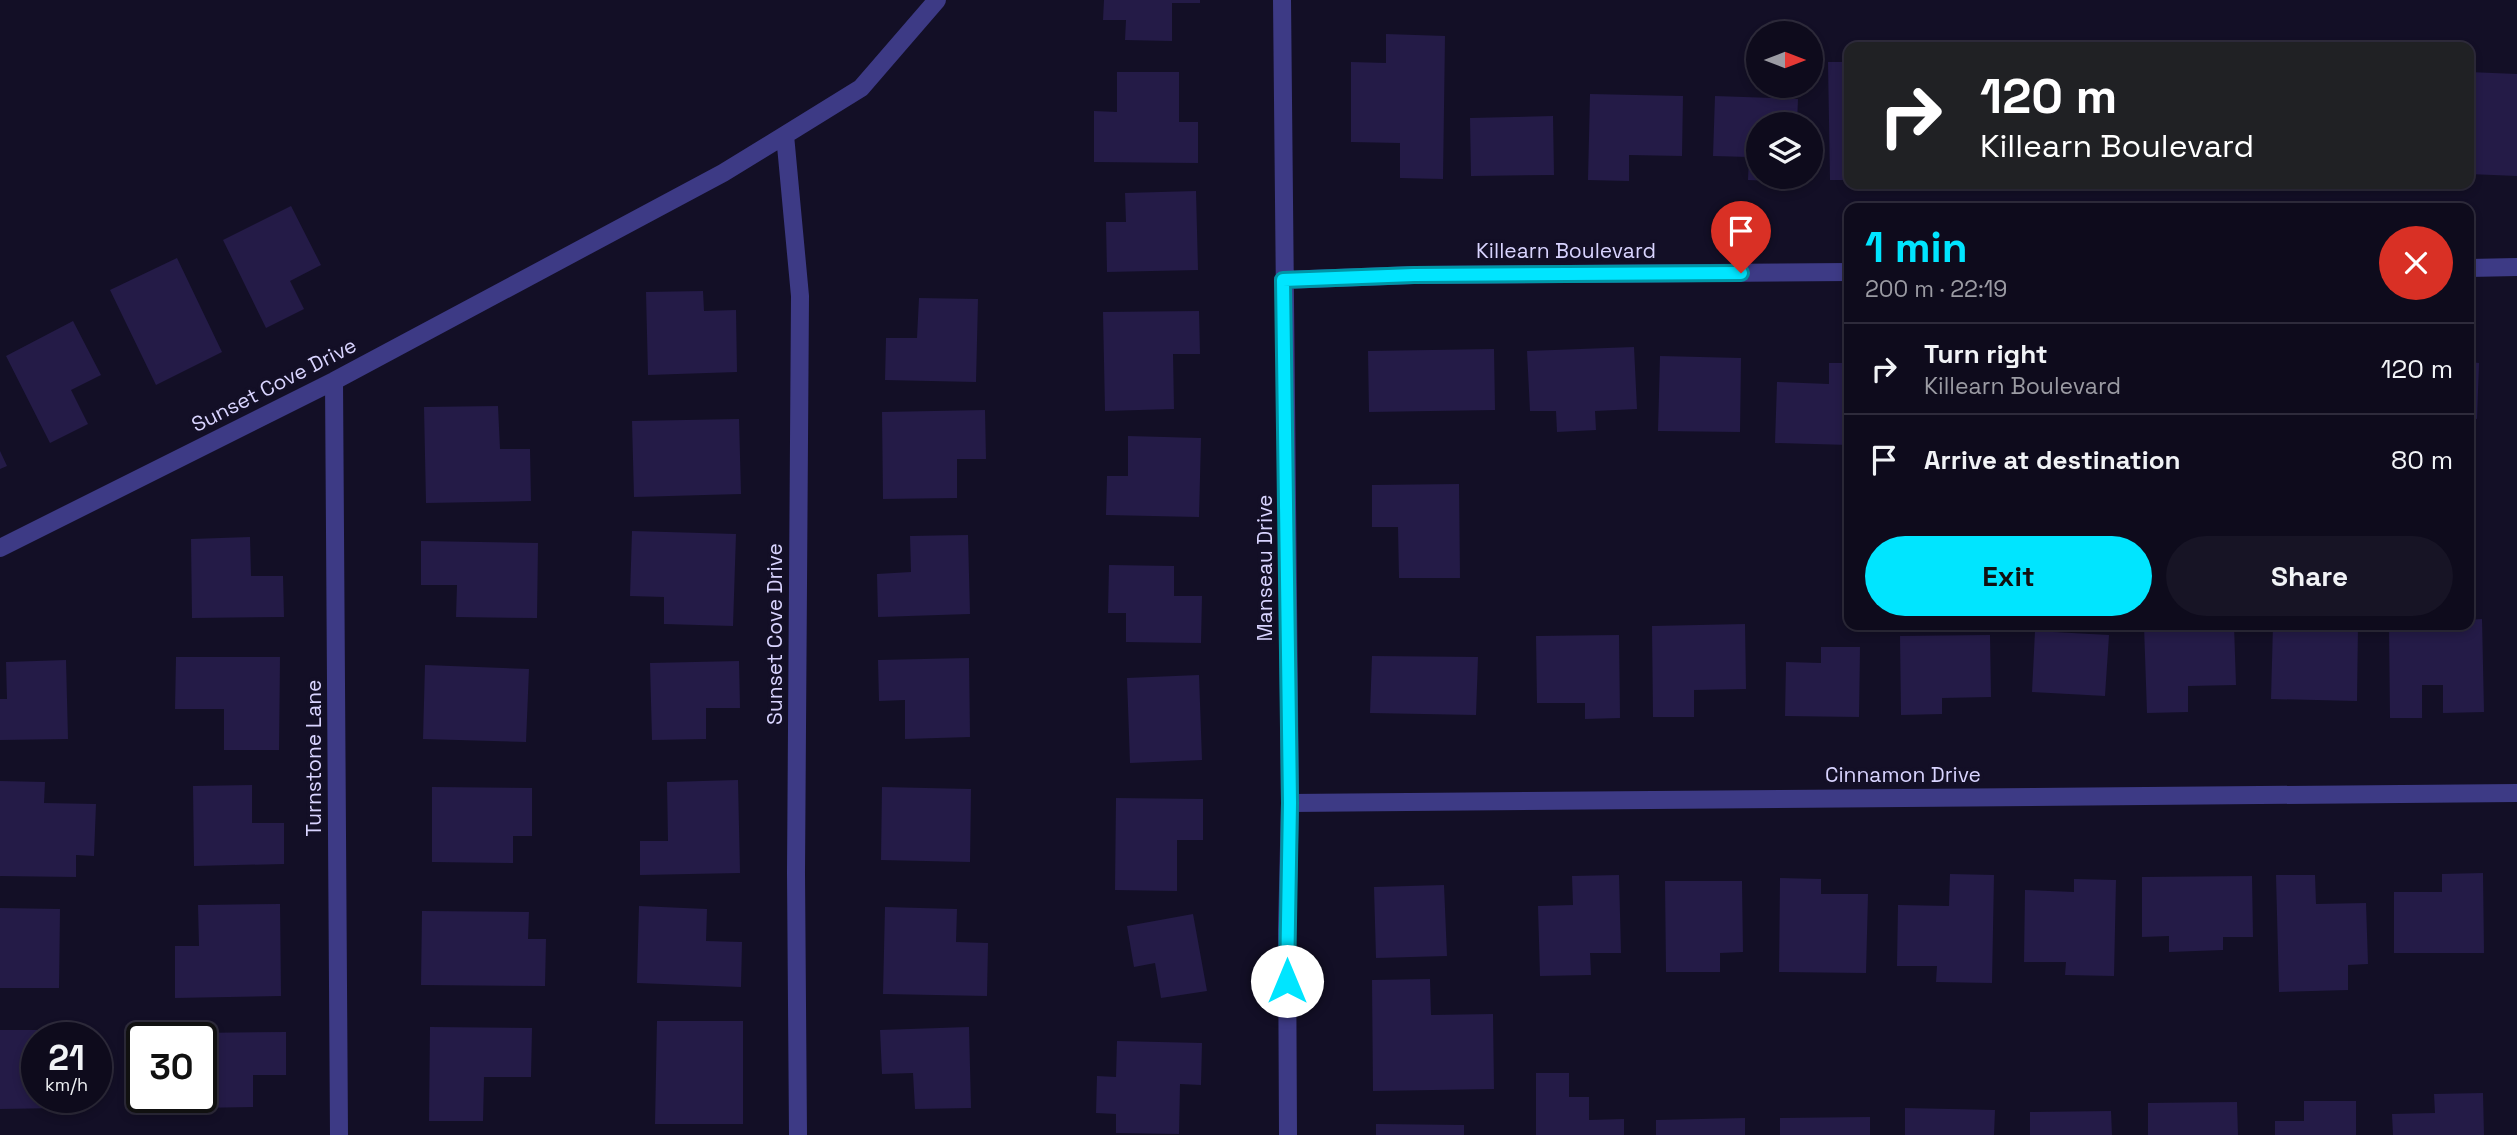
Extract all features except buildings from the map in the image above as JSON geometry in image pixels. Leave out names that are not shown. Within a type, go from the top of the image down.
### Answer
[{"type":"street","name":"Sunset Cove Drive","points":[[0,548],[334,381],[723,173],[861,88],[937,0]]},
{"type":"street","name":"Manseau Drive","points":[[1282,0],[1290,803],[1287,1135]]},
{"type":"street","name":"Sunset Cove Drive","points":[[785,135],[800,296],[796,873],[798,1135]]},
{"type":"street","points":[[2474,268],[2517,267]]},
{"type":"street","name":"Killearn Boulevard","points":[[1283,280],[1414,275],[1844,272]]},
{"type":"street","name":"Turnstone Lane","points":[[334,381],[339,1135]]},
{"type":"street","name":"Cinnamon Drive","points":[[1290,803],[2517,793]]},
{"type":"route","points":[[1287,981],[1290,803],[1283,280],[1414,275],[1741,273]]}]
